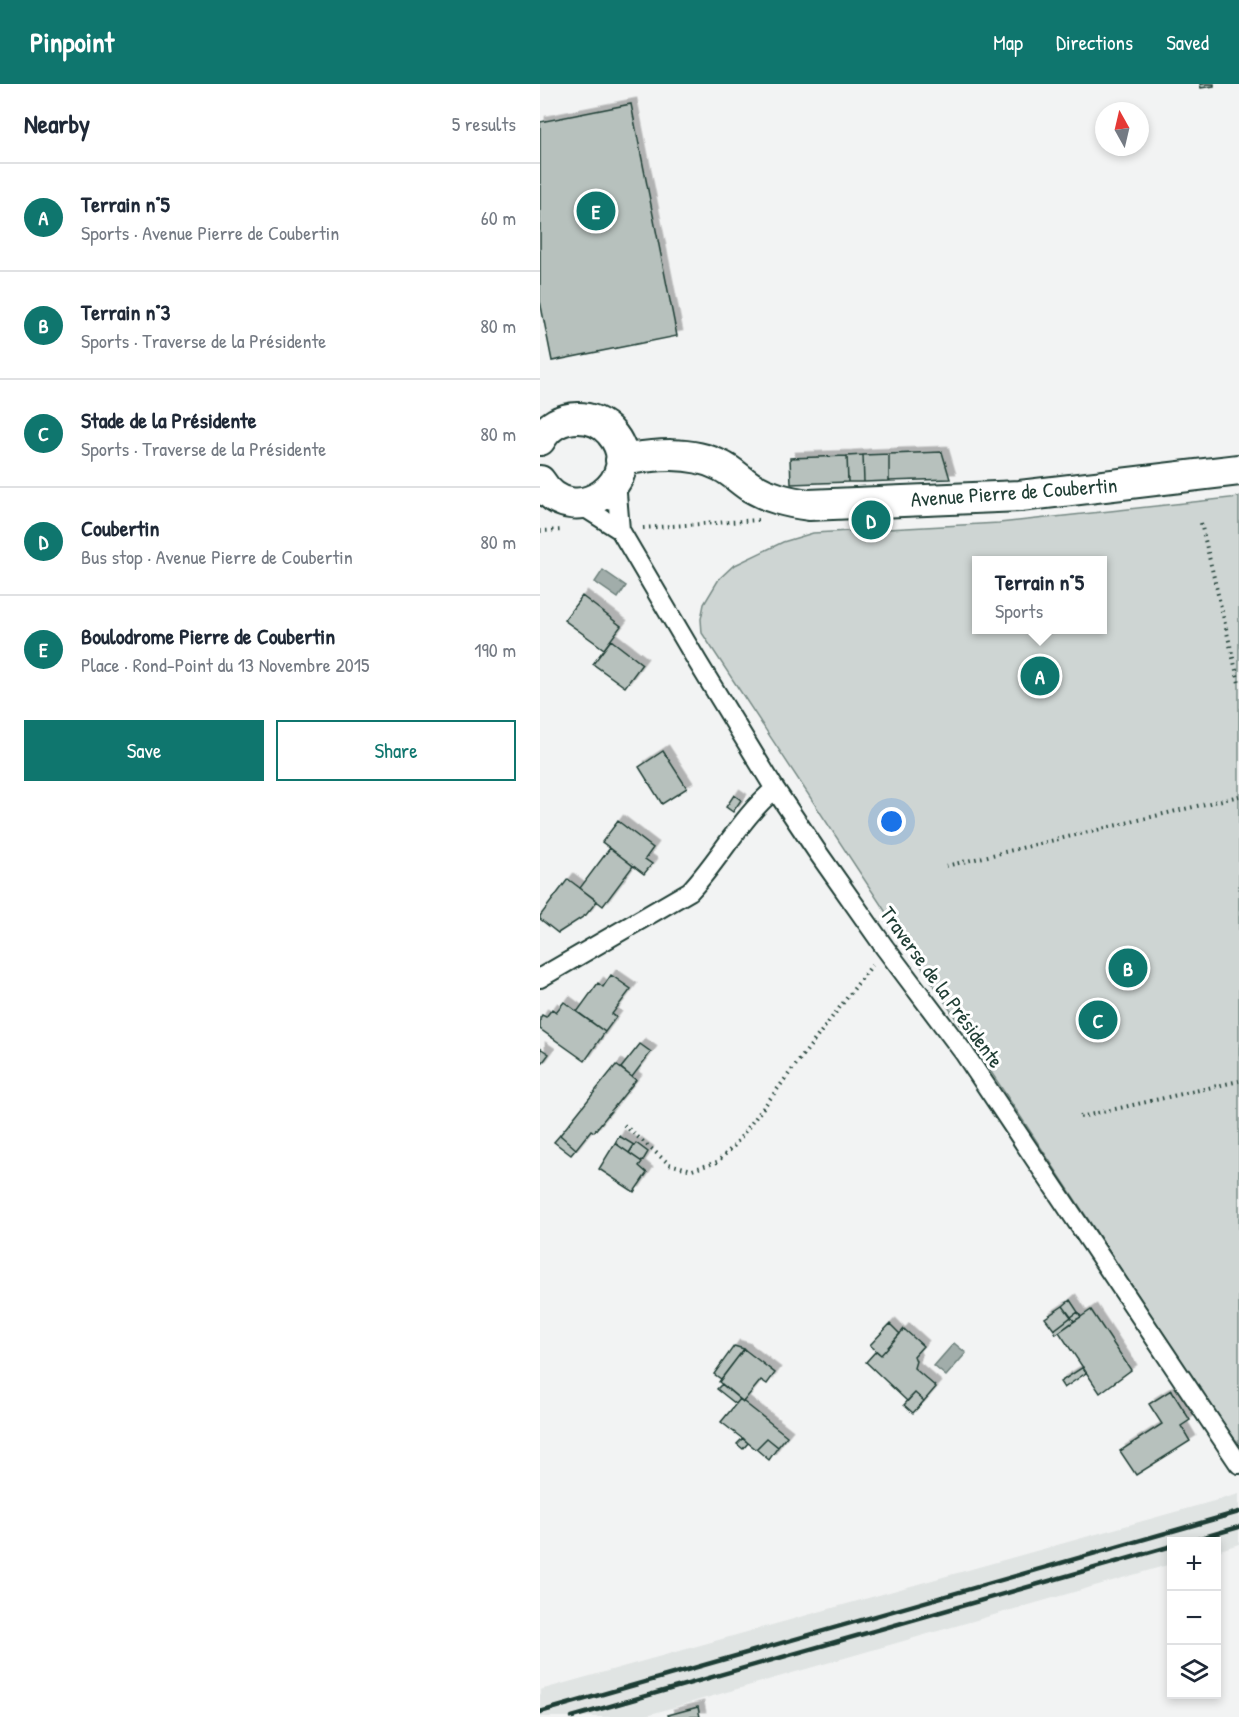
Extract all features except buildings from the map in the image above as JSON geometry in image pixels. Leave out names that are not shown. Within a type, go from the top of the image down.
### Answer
[{"type":"main road","points":[[540,437],[562,420],[590,419],[612,434],[620,451],[618,470],[606,493],[594,501],[558,504]]},
{"type":"main road","name":"Avenue Pierre de Coubertin","points":[[618,470],[656,455],[693,456],[722,466],[752,488],[779,500],[809,505],[1020,496],[1239,470]]},
{"type":"street","name":"Traverse de la Présidente","points":[[618,470],[620,530],[775,789],[885,948],[964,1053],[1239,1464]]},
{"type":"street","name":"Traverse de la Présidente","points":[[558,504],[620,530]]},
{"type":"street","points":[[540,978],[690,891],[705,875],[758,805],[775,789]]},
{"type":"path","points":[[540,531],[558,504]]},
{"type":"path","points":[[620,530],[760,520]]},
{"type":"path","points":[[1201,523],[1239,683]]},
{"type":"path","points":[[946,866],[1239,796]]},
{"type":"path","points":[[624,1125],[669,1164],[692,1170],[717,1162],[734,1146],[885,948]]},
{"type":"path","points":[[1080,1117],[1239,1081]]},
{"type":"shaded area","points":[[1239,497],[1239,1443],[1211,1406],[702,633],[701,619],[704,604],[719,579],[733,566],[783,542],[813,533],[999,523]]},
{"type":"shaded area","points":[[603,570],[626,586],[618,598],[595,582]]},
{"type":"shaded area","points":[[954,1343],[966,1353],[946,1376],[934,1366]]},
{"type":"shaded area","points":[[1239,1494],[1239,1544],[1221,1550],[1221,1537],[1167,1537],[1167,1565],[640,1717],[540,1717],[540,1690]]},
{"type":"railway","points":[[540,1712],[1239,1512]]},
{"type":"railway","points":[[1204,1537],[1239,1527]]},
{"type":"railway","points":[[572,1717],[1167,1547]]},
{"type":"place","name":"Boulodrome Pierre de Coubertin","points":[[596,211]]},
{"type":"place","name":"Coubertin","points":[[871,520]]},
{"type":"place","name":"Terrain n°5","points":[[1040,676]]},
{"type":"place","name":"Terrain n°3","points":[[1128,968]]},
{"type":"place","name":"Stade de la Présidente","points":[[1098,1020]]}]
